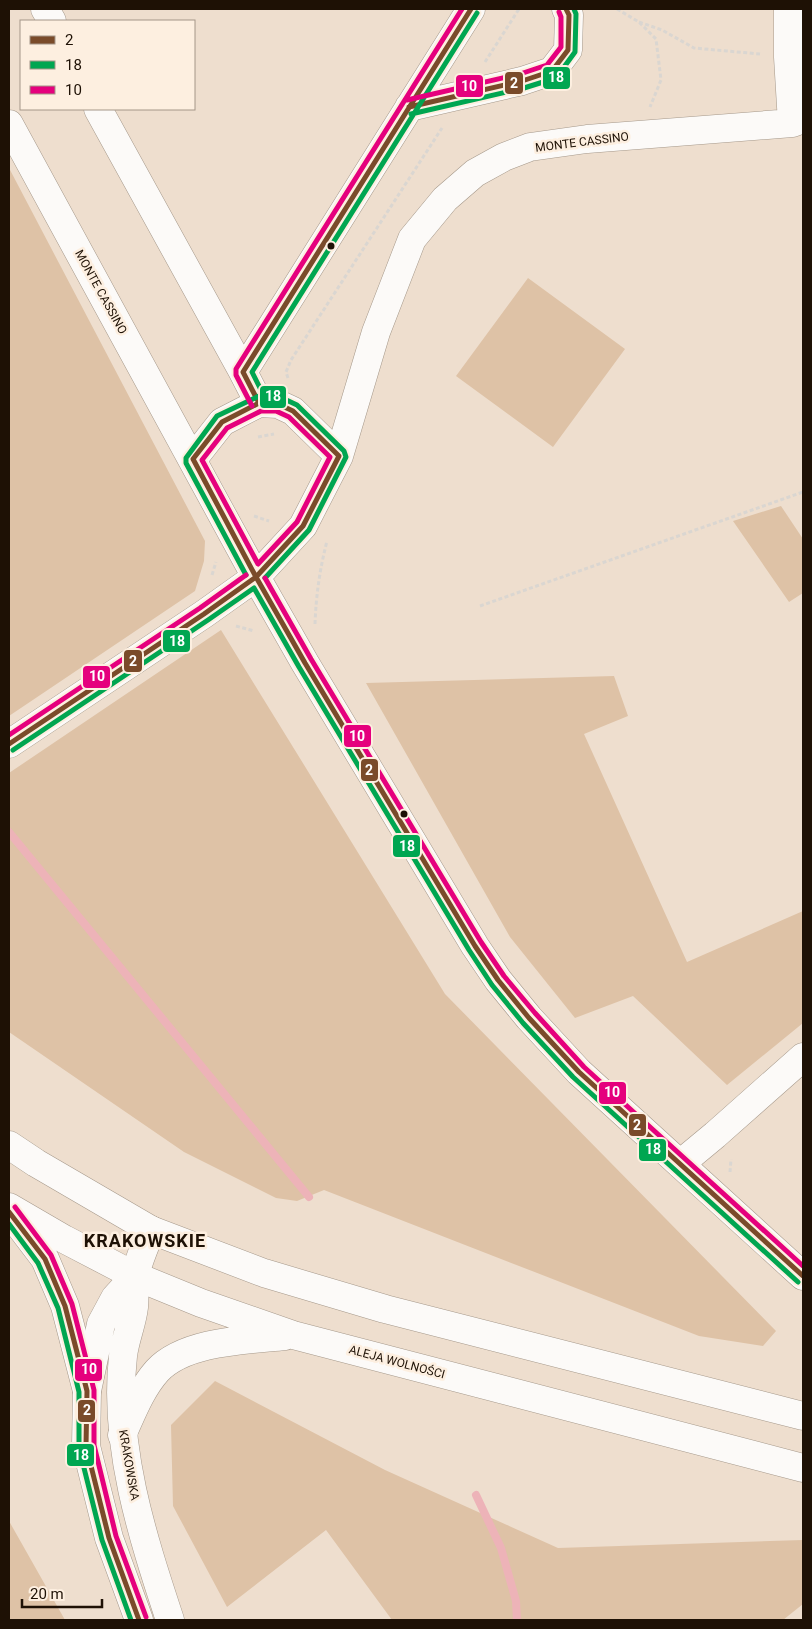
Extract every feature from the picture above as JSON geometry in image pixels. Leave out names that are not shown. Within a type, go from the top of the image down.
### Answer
[{"type":"main road","points":[[45,9],[51,20]]},
{"type":"main road","points":[[244,372],[471,9]]},
{"type":"main road","points":[[409,107],[522,82],[552,70],[568,50],[569,15],[566,9]]},
{"type":"main road","points":[[788,9],[788,57],[798,121]]},
{"type":"main road","points":[[99,110],[244,372],[259,403]]},
{"type":"main road","name":"MONTE CASSINO","points":[[256,577],[303,526],[339,456],[376,332],[412,239],[445,199],[476,173],[504,157],[530,147],[587,139],[798,121]]},
{"type":"main road","name":"MONTE CASSINO","points":[[9,124],[256,577],[305,663],[470,938],[498,980],[529,1018],[579,1072],[803,1276]]},
{"type":"main road","points":[[193,459],[222,422],[259,403],[278,404],[293,411],[339,456]]},
{"type":"main road","points":[[9,744],[256,577]]},
{"type":"main road","points":[[680,1164],[803,1057]]},
{"type":"main road","points":[[9,1145],[36,1163],[151,1230],[264,1273],[385,1309],[803,1416]]},
{"type":"main road","name":"ALEJA WOLNOŚCI","points":[[9,1207],[64,1239],[135,1276],[201,1303],[293,1335],[803,1468]]},
{"type":"main road","points":[[9,1212],[45,1259],[64,1306],[86,1391]]},
{"type":"main road","name":"KRAKOWSKA","points":[[151,1230],[135,1276],[134,1308],[123,1355],[122,1435],[145,1544],[170,1620]]},
{"type":"main road","name":"KRAKOWSKA","points":[[135,1276],[115,1298],[101,1324],[86,1391],[86,1446],[109,1538],[139,1620]]},
{"type":"main road","points":[[122,1435],[139,1399],[158,1370],[181,1353],[224,1343],[293,1335]]},
{"type":"path","points":[[289,378],[286,372],[291,360],[519,9]]},
{"type":"path","points":[[617,9],[640,22],[662,30],[694,48],[788,57]]},
{"type":"path","points":[[640,22],[656,39],[661,80],[648,111]]},
{"type":"path","points":[[253,438],[272,433],[277,435]]},
{"type":"path","points":[[480,606],[803,492]]},
{"type":"path","points":[[225,518],[240,507],[254,517],[269,521],[276,518]]},
{"type":"path","points":[[315,627],[321,564],[329,536]]},
{"type":"path","points":[[208,611],[201,588],[211,577],[216,561],[215,553]]},
{"type":"shaded area","points":[[9,168],[205,541],[204,561],[195,591],[9,716]]},
{"type":"shaded area","points":[[528,278],[625,349],[553,447],[456,376]]},
{"type":"shaded area","points":[[781,506],[803,539],[803,593],[789,602],[733,521]]},
{"type":"shaded area","points":[[221,630],[445,994],[776,1331],[763,1346],[699,1336],[324,1190],[297,1201],[276,1198],[184,1152],[9,1032],[9,773]]},
{"type":"shaded area","points":[[614,676],[628,716],[584,734],[687,962],[803,911],[803,1023],[727,1085],[633,996],[575,1018],[510,937],[366,683]]},
{"type":"shaded area","points":[[215,1381],[385,1470],[558,1548],[803,1540],[803,1604],[783,1620],[392,1620],[326,1530],[227,1607],[173,1506],[171,1425]]},
{"type":"shaded area","points":[[9,1521],[65,1620],[9,1620]]},
{"type":"waterway","points":[[9,832],[309,1197]]},
{"type":"waterway","points":[[476,1495],[501,1548],[516,1601],[517,1620]]},
{"type":"transit line","name":"10","points":[[252,406],[236,375],[236,369],[462,9]]},
{"type":"transit line","name":"2","points":[[259,403],[243,372],[471,9]]},
{"type":"transit line","name":"2","points":[[409,107],[522,81],[552,71],[568,50],[569,15],[566,9]]},
{"type":"transit line","name":"18","points":[[411,114],[524,88],[556,78],[575,52],[576,14],[574,9]]},
{"type":"transit line","name":"10","points":[[407,100],[520,74],[547,65],[561,47],[561,17],[559,12]]},
{"type":"transit line","name":"18","points":[[266,400],[252,372],[477,13]]},
{"type":"transit line","name":"18","points":[[246,575],[186,463],[186,458],[217,416],[259,396],[280,397],[297,405],[344,451],[346,457],[309,530],[265,578]]},
{"type":"transit line","name":"2","points":[[259,403],[278,404],[293,411],[339,456],[303,526],[256,577],[193,459],[222,422],[259,403]]},
{"type":"transit line","name":"10","points":[[261,411],[276,411],[289,417],[330,457],[297,522],[258,564],[202,460],[227,428],[261,411]]},
{"type":"transit line","name":"10","points":[[9,735],[200,608],[246,575]]},
{"type":"transit line","name":"2","points":[[9,744],[204,614],[256,577]]},
{"type":"transit line","name":"2","points":[[256,577],[305,663],[475,946],[498,980],[529,1018],[579,1072],[803,1276]]},
{"type":"transit line","name":"10","points":[[265,578],[311,659],[481,942],[504,976],[584,1067],[803,1266]]},
{"type":"transit line","name":"18","points":[[13,750],[254,588],[299,667],[469,950],[492,985],[523,1023],[573,1077],[798,1282]]},
{"type":"transit line","name":"10","points":[[15,1207],[51,1255],[72,1304],[94,1390],[94,1445],[116,1536],[146,1617]]},
{"type":"transit line","name":"2","points":[[9,1212],[45,1259],[65,1306],[87,1391],[86,1446],[109,1538],[139,1620]]},
{"type":"transit line","name":"18","points":[[9,1224],[38,1263],[58,1308],[79,1392],[79,1448],[102,1540],[131,1620]]},
{"type":"district","name":"KRAKOWSKIE","points":[[145,1241]]}]
